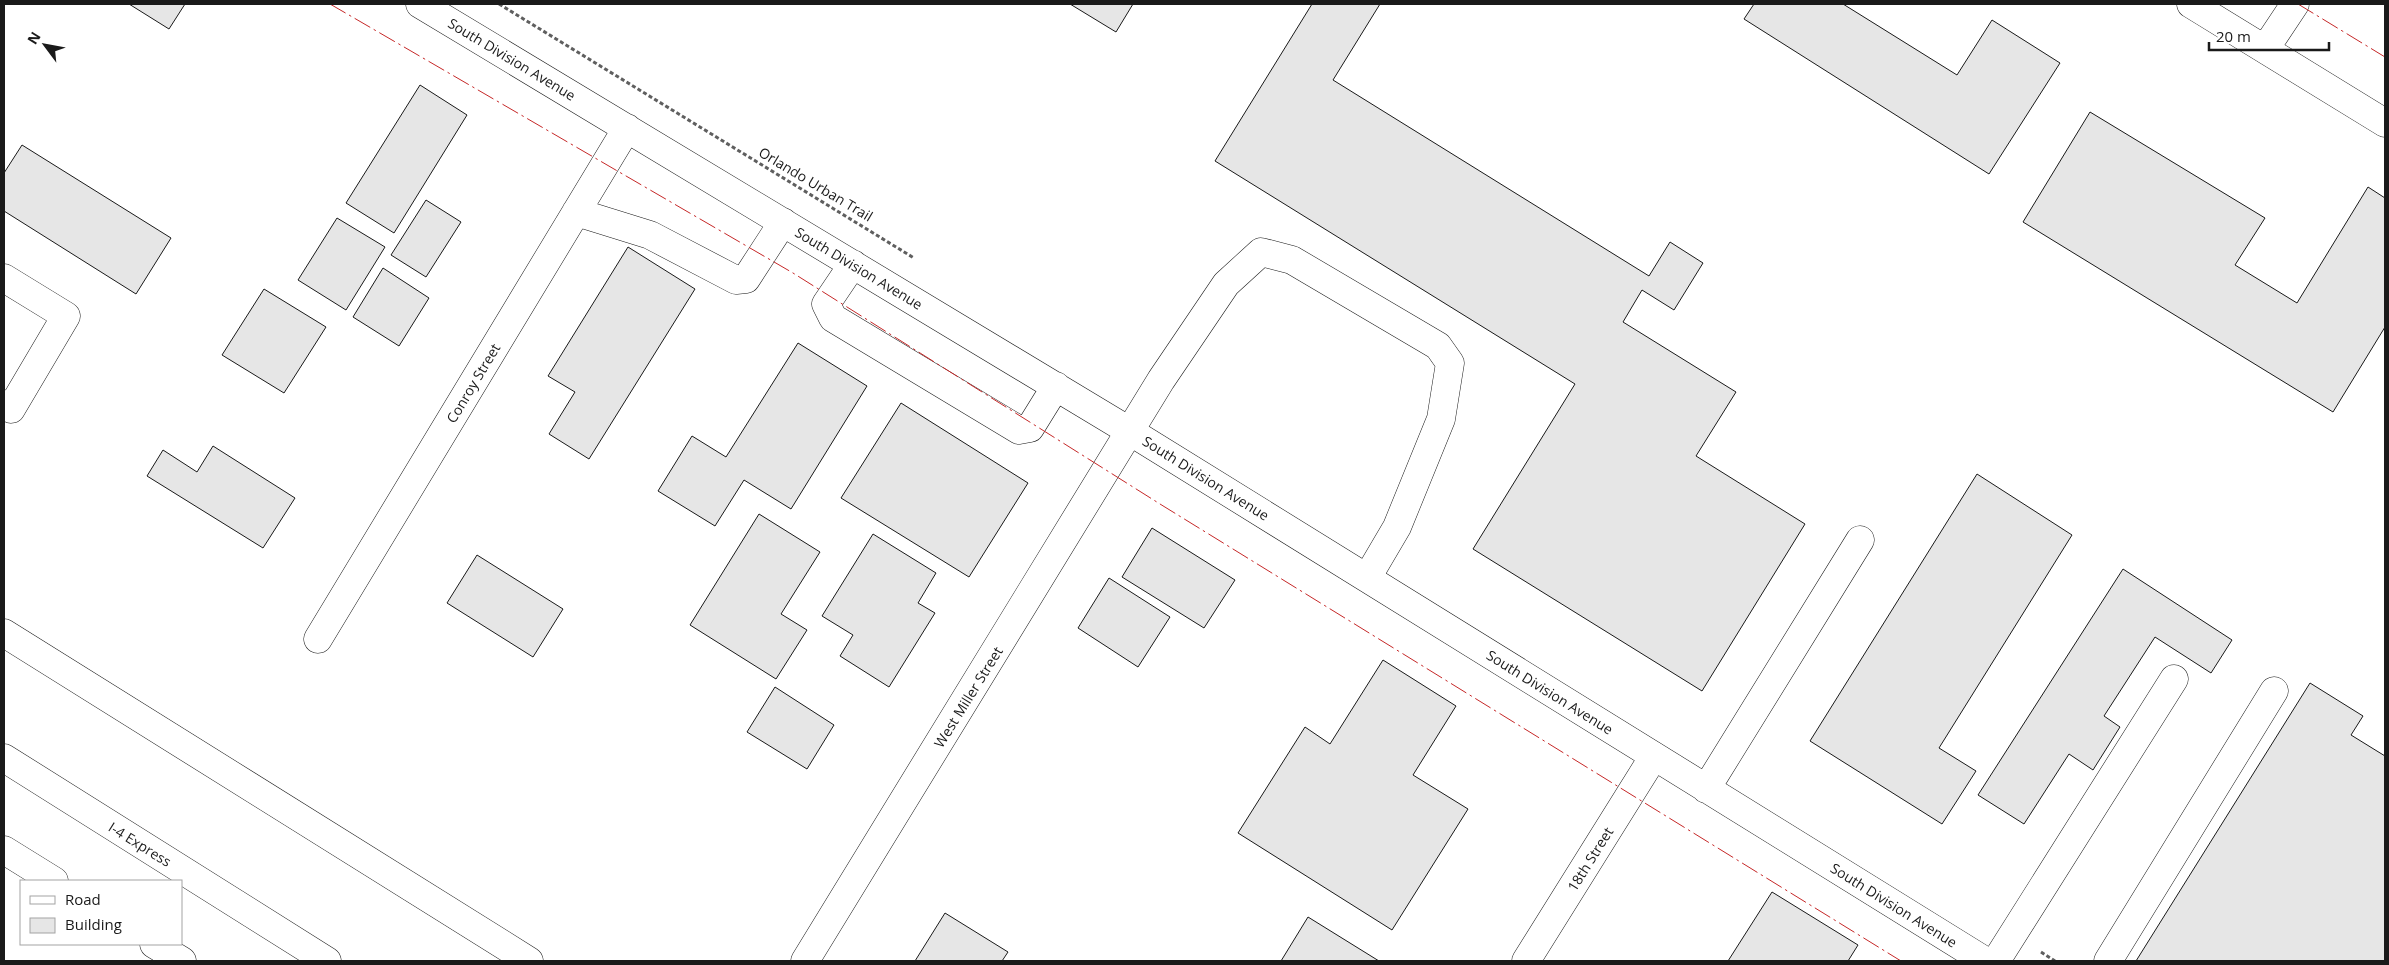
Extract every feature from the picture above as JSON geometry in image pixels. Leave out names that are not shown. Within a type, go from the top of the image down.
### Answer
[{"type":"main road","name":"South Division Avenue","points":[[420,4],[1056,386],[1985,961]]},
{"type":"main road","points":[[2191,4],[2385,123]]},
{"type":"main road","points":[[2265,49],[2295,4]]},
{"type":"main road","name":"Conroy Street","points":[[318,639],[627,128]]},
{"type":"main road","points":[[576,212],[650,235],[736,280],[746,279],[784,222]]},
{"type":"main road","name":"West Miller Street","points":[[804,961],[1131,432],[1161,380],[1226,284],[1261,252],[1292,260],[1438,346],[1450,363],[1441,419],[1397,527],[1367,578]]},
{"type":"main road","points":[[853,264],[826,304],[833,318],[1002,420],[1019,430],[1030,428],[1056,386]]},
{"type":"main road","points":[[4,278],[66,316],[11,409],[4,404]]},
{"type":"main road","points":[[1706,789],[1860,540]]},
{"type":"main road","points":[[4,633],[529,961]]},
{"type":"main road","points":[[1996,961],[2174,680]]},
{"type":"main road","points":[[2108,961],[2274,691]]},
{"type":"main road","name":"18th Street","points":[[1526,961],[1654,756]]},
{"type":"main road","name":"I-4 Express","points":[[4,758],[327,961]]},
{"type":"main road","points":[[4,850],[52,880]]},
{"type":"main road","points":[[156,945],[182,961]]},
{"type":"path","name":"Orlando Urban Trail","points":[[499,4],[917,259]]},
{"type":"path","points":[[2036,949],[2055,961]]},
{"type":"building","points":[[129,4],[185,4],[169,29]]},
{"type":"building","points":[[1070,4],[1133,4],[1116,32]]},
{"type":"building","points":[[1312,4],[1380,4],[1333,80],[1649,276],[1670,242],[1703,263],[1674,310],[1642,290],[1623,322],[1736,392],[1696,456],[1805,524],[1702,691],[1473,549],[1575,384],[1215,161]]},
{"type":"building","points":[[1754,4],[1843,4],[1957,75],[1992,20],[2060,63],[1989,174],[1744,19]]},
{"type":"building","points":[[420,85],[467,115],[394,233],[346,203]]},
{"type":"building","points":[[2090,112],[2265,218],[2235,265],[2297,303],[2368,187],[2385,198],[2385,327],[2333,412],[2023,222]]},
{"type":"building","points":[[22,145],[171,238],[136,294],[4,211],[4,173]]},
{"type":"building","points":[[426,200],[461,222],[426,277],[391,255]]},
{"type":"building","points":[[337,218],[385,247],[346,310],[298,280]]},
{"type":"building","points":[[628,247],[695,289],[589,459],[549,434],[575,392],[548,376]]},
{"type":"building","points":[[383,268],[429,298],[399,346],[353,317]]},
{"type":"building","points":[[264,289],[326,327],[284,393],[222,355]]},
{"type":"building","points":[[798,343],[867,386],[791,509],[744,480],[715,526],[658,491],[692,436],[726,457]]},
{"type":"building","points":[[901,403],[1028,483],[969,577],[841,498]]},
{"type":"building","points":[[213,446],[295,498],[263,548],[147,476],[163,450],[197,472]]},
{"type":"building","points":[[1977,474],[2072,535],[1939,748],[1976,771],[1942,824],[1810,741]]},
{"type":"building","points":[[759,514],[820,552],[781,614],[807,630],[776,679],[690,625]]},
{"type":"building","points":[[1152,528],[1235,580],[1204,628],[1122,577]]},
{"type":"building","points":[[873,534],[936,573],[918,603],[935,613],[889,687],[840,656],[853,635],[822,616]]},
{"type":"building","points":[[477,555],[563,609],[533,657],[447,603]]},
{"type":"building","points":[[2123,569],[2232,640],[2211,673],[2155,637],[2104,716],[2120,727],[2093,770],[2069,754],[2024,824],[1978,795]]},
{"type":"building","points":[[1109,578],[1170,617],[1138,667],[1078,628]]},
{"type":"building","points":[[1383,660],[1456,706],[1413,775],[1468,809],[1392,930],[1238,833],[1305,727],[1330,744]]},
{"type":"building","points":[[2310,683],[2363,716],[2351,735],[2385,756],[2385,961],[2136,961]]},
{"type":"building","points":[[775,687],[834,725],[807,769],[747,732]]},
{"type":"building","points":[[1772,892],[1858,945],[1848,961],[1728,961]]},
{"type":"building","points":[[945,913],[1008,952],[1002,961],[915,961]]},
{"type":"building","points":[[1308,917],[1379,961],[1281,961]]},
{"type":"power","points":[[330,4],[793,273],[1160,504],[1901,961]]},
{"type":"power","points":[[2298,4],[2385,57]]}]
